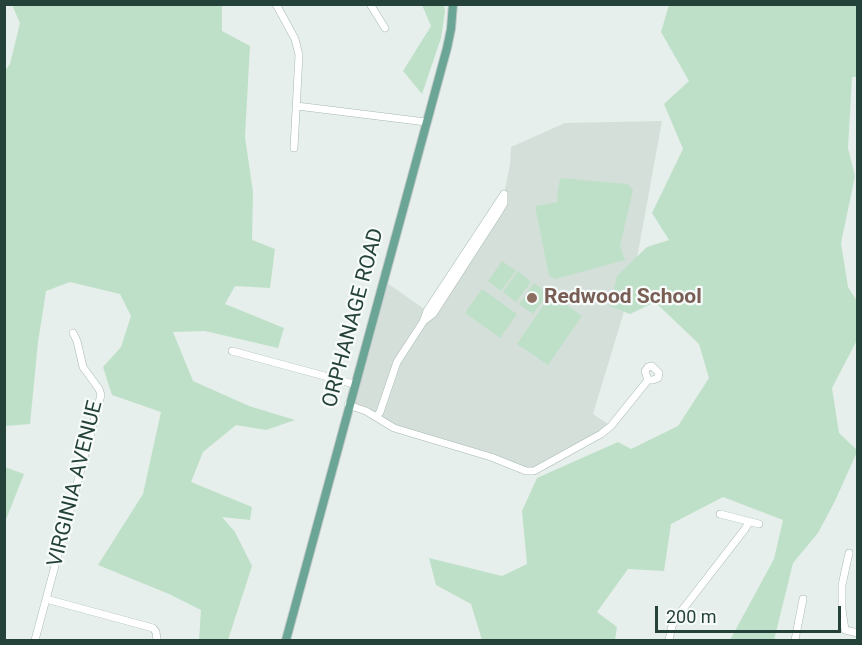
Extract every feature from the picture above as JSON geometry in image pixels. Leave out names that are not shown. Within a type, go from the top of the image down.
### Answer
[{"type":"main road","name":"ORPHANAGE ROAD","points":[[286,640],[451,28],[453,4]]},
{"type":"street","points":[[276,4],[291,31],[299,55],[294,148]]},
{"type":"street","points":[[370,4],[385,28]]},
{"type":"street","points":[[297,106],[426,122]]},
{"type":"street","points":[[376,417],[380,412],[397,362],[423,322],[427,311],[504,194],[504,203],[500,210],[433,314],[423,322]]},
{"type":"street","name":"VIRGINIA AVENUE","points":[[35,640],[101,395],[83,367],[73,333]]},
{"type":"street","points":[[232,351],[354,384]]},
{"type":"street","points":[[348,405],[366,411],[394,428],[491,457],[526,471],[534,471],[601,434],[648,380]]},
{"type":"street","points":[[720,514],[759,524]]},
{"type":"street","points":[[669,640],[676,618],[749,522]]},
{"type":"street","points":[[849,553],[842,585],[842,609],[845,630],[858,633]]},
{"type":"street","points":[[46,599],[153,628],[157,640]]},
{"type":"street","points":[[795,640],[802,599]]},
{"type":"shaded area","name":"Redwood School","points":[[662,121],[632,285],[593,414],[611,426],[534,471],[394,428],[348,405],[383,280],[427,311],[504,194],[511,147],[565,123]]},
{"type":"green space","points":[[12,5],[222,5],[222,31],[250,46],[245,137],[253,192],[252,240],[275,249],[270,288],[235,286],[225,304],[284,328],[278,348],[205,331],[173,332],[193,381],[249,406],[295,420],[266,430],[236,425],[203,452],[191,482],[252,507],[250,520],[222,517],[235,532],[252,566],[228,640],[199,640],[201,610],[169,594],[98,565],[143,494],[161,412],[112,395],[103,367],[121,347],[131,316],[120,294],[70,282],[46,291],[38,342],[30,424],[5,426],[4,72],[10,64],[20,23]]},
{"type":"green space","points":[[422,5],[444,5],[445,11],[441,38],[422,94],[403,71],[431,26]]},
{"type":"green space","points":[[669,5],[857,5],[857,77],[852,77],[848,148],[855,176],[841,243],[848,287],[857,301],[857,340],[832,388],[839,433],[857,452],[818,533],[793,563],[774,640],[730,640],[774,559],[783,520],[723,497],[671,524],[664,571],[628,569],[597,612],[617,627],[615,640],[482,640],[471,604],[436,585],[429,558],[502,576],[527,564],[522,511],[537,478],[618,442],[631,449],[678,426],[709,378],[699,344],[655,302],[630,314],[610,306],[617,276],[647,247],[669,240],[652,213],[683,149],[664,104],[689,81],[661,32]]},
{"type":"green space","points":[[560,178],[628,184],[633,190],[620,246],[625,260],[555,279],[549,276],[535,206],[558,202]]},
{"type":"green space","points":[[502,261],[516,271],[501,291],[488,281]]},
{"type":"green space","points":[[518,271],[531,282],[516,302],[503,292]]},
{"type":"green space","points":[[534,283],[548,293],[533,314],[519,304]]},
{"type":"green space","points":[[482,289],[517,314],[500,338],[465,313]]},
{"type":"green space","points":[[551,294],[582,316],[548,365],[517,344]]},
{"type":"green space","points":[[4,467],[24,474],[5,522]]},
{"type":"place","name":"Redwood School","points":[[532,298]]}]
